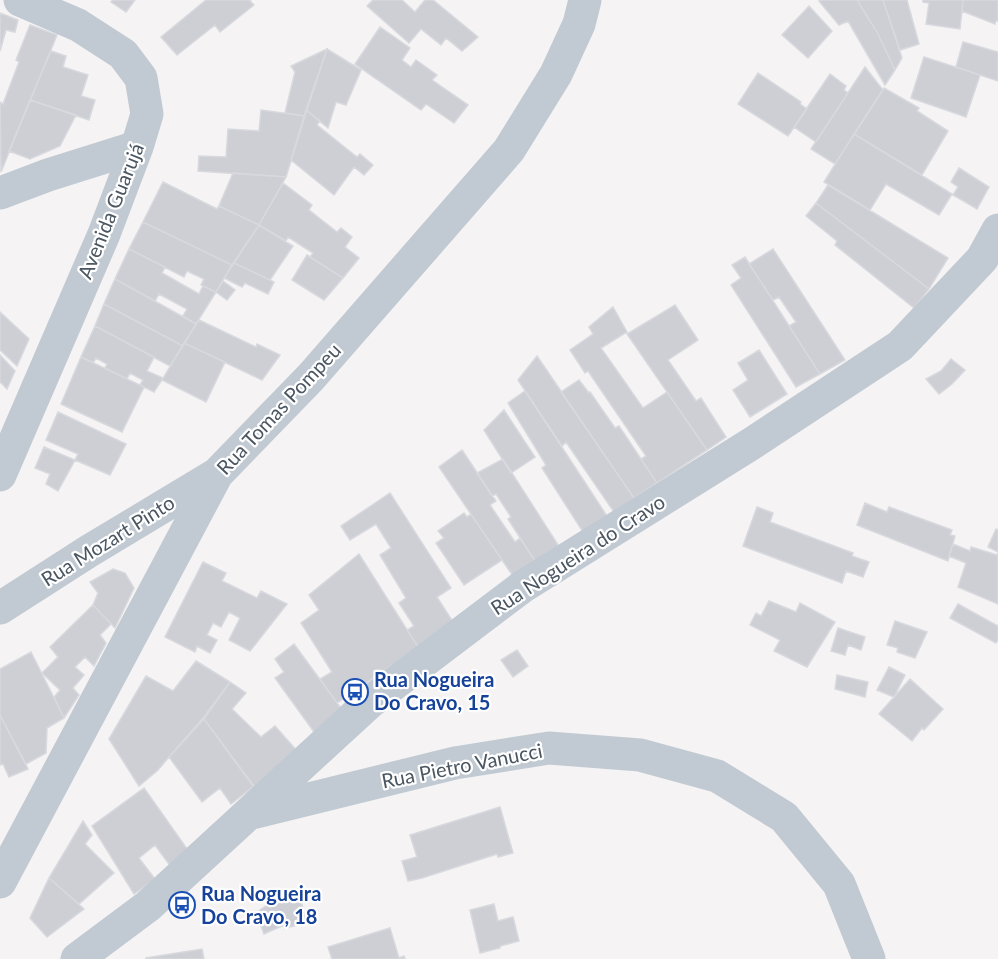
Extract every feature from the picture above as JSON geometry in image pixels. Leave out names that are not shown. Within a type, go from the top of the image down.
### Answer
[{"type":"street","name":"Avenida Guarujá","points":[[0,475],[57,338],[104,234],[147,114],[141,78],[123,54],[78,25],[20,0]]},
{"type":"street","name":"Rua Tomas Pompeu","points":[[0,882],[217,474],[311,377],[509,150],[556,74],[579,24],[585,0]]},
{"type":"street","points":[[0,193],[137,147]]},
{"type":"street","name":"Rua Nogueira do Cravo","points":[[76,959],[148,906],[370,702],[522,586],[751,444],[900,346],[982,259],[998,230]]},
{"type":"street","name":"Rua Mozart Pinto","points":[[0,608],[217,474]]},
{"type":"street","name":"Rua Pietro Vanucci","points":[[250,814],[455,763],[549,748],[640,755],[717,776],[784,817],[838,884],[869,959]]},
{"type":"building","points":[[113,0],[135,0],[126,12],[111,2]]},
{"type":"building","points":[[206,0],[251,0],[254,5],[220,32],[215,25],[177,55],[161,37]]},
{"type":"building","points":[[373,0],[402,0],[415,12],[425,0],[433,0],[478,37],[462,51],[446,38],[441,45],[421,29],[409,43],[367,6]]},
{"type":"building","points":[[857,0],[877,32],[895,70],[885,85],[848,21],[839,25],[819,1]]},
{"type":"building","points":[[857,0],[883,0],[902,58],[895,70],[877,32]]},
{"type":"building","points":[[883,0],[907,0],[919,44],[900,50]]},
{"type":"building","points":[[923,0],[963,0],[960,29],[926,24],[929,3]]},
{"type":"building","points":[[963,0],[998,0],[998,21],[995,24],[962,11]]},
{"type":"building","points":[[809,6],[832,31],[808,58],[782,35]]},
{"type":"building","points":[[0,13],[18,20],[15,32],[6,30],[0,51]]},
{"type":"building","points":[[30,25],[57,35],[1,172],[0,102],[3,104],[19,62],[16,60]]},
{"type":"building","points":[[380,27],[410,48],[402,60],[411,67],[416,60],[437,75],[432,80],[468,105],[454,123],[426,104],[421,110],[355,64]]},
{"type":"building","points":[[963,42],[998,52],[998,81],[956,67]]},
{"type":"building","points":[[327,49],[361,70],[346,105],[336,102],[328,128],[306,110]]},
{"type":"building","points":[[327,49],[305,116],[285,113],[295,72],[291,66]]},
{"type":"building","points":[[51,51],[66,56],[63,67],[88,75],[81,96],[95,100],[89,120],[30,100]]},
{"type":"building","points":[[924,57],[980,75],[966,117],[911,98]]},
{"type":"building","points":[[865,67],[883,90],[835,164],[811,149]]},
{"type":"building","points":[[758,73],[801,102],[800,104],[807,109],[788,136],[738,104]]},
{"type":"building","points":[[830,74],[846,86],[844,90],[848,93],[816,142],[794,127]]},
{"type":"building","points":[[884,88],[919,108],[917,111],[948,131],[922,175],[854,134]]},
{"type":"building","points":[[30,100],[76,115],[60,146],[30,159],[9,151]]},
{"type":"building","points":[[261,110],[305,116],[286,177],[198,171],[199,156],[226,157],[228,129],[259,131]]},
{"type":"building","points":[[306,110],[320,121],[317,125],[357,157],[360,154],[373,165],[364,175],[354,167],[334,195],[291,160]]},
{"type":"building","points":[[854,134],[952,194],[939,215],[886,184],[870,210],[824,182]]},
{"type":"building","points":[[959,168],[989,187],[977,209],[953,195],[958,187],[951,182]]},
{"type":"building","points":[[233,173],[286,177],[259,225],[219,206]]},
{"type":"building","points":[[163,182],[217,209],[219,206],[259,225],[232,265],[143,222]]},
{"type":"building","points":[[283,183],[312,205],[309,210],[337,232],[341,228],[352,237],[345,247],[359,258],[343,278],[310,257],[313,253],[288,237],[286,241],[259,225]]},
{"type":"building","points":[[828,185],[948,258],[929,289],[816,203]]},
{"type":"building","points":[[816,203],[929,289],[914,308],[835,245],[837,241],[806,216]]},
{"type":"building","points":[[143,222],[232,265],[216,292],[201,285],[204,279],[187,271],[184,277],[129,249]]},
{"type":"building","points":[[259,225],[293,246],[270,280],[234,263]]},
{"type":"building","points":[[129,249],[165,267],[162,273],[199,294],[203,286],[216,292],[196,324],[183,316],[187,309],[159,294],[155,301],[115,279]]},
{"type":"building","points":[[773,249],[845,360],[820,374],[789,326],[796,322],[779,297],[773,300],[749,264]]},
{"type":"building","points":[[307,255],[343,278],[324,300],[292,280]]},
{"type":"building","points":[[745,257],[820,374],[796,387],[731,285],[741,278],[732,265]]},
{"type":"building","points":[[234,263],[274,282],[268,294],[245,283],[242,287],[224,278]]},
{"type":"building","points":[[115,279],[196,324],[183,346],[104,304]]},
{"type":"building","points":[[223,281],[235,290],[227,300],[216,292]]},
{"type":"building","points":[[104,304],[183,346],[170,366],[95,326]]},
{"type":"building","points":[[675,305],[698,340],[668,360],[696,401],[701,398],[726,437],[707,450],[627,334]]},
{"type":"building","points":[[613,307],[627,332],[601,348],[643,408],[667,392],[707,450],[657,483],[641,459],[646,456],[588,371],[585,373],[570,350],[593,334],[589,327]]},
{"type":"building","points":[[0,312],[29,339],[17,366],[0,350]]},
{"type":"building","points":[[199,320],[256,347],[257,344],[280,355],[262,380],[184,343]]},
{"type":"building","points":[[95,326],[154,357],[147,371],[163,378],[154,392],[140,385],[143,380],[130,373],[127,379],[105,368],[107,364],[96,358],[93,363],[81,357]]},
{"type":"building","points":[[184,343],[225,362],[206,402],[162,380]]},
{"type":"building","points":[[759,350],[787,394],[750,417],[733,390],[748,380],[738,363]]},
{"type":"building","points":[[0,355],[15,371],[7,389],[0,382]]},
{"type":"building","points":[[537,356],[634,498],[614,512],[566,442],[562,446],[518,380]]},
{"type":"building","points":[[81,357],[144,387],[122,432],[61,404]]},
{"type":"building","points":[[951,359],[965,370],[939,394],[926,379],[941,371]]},
{"type":"building","points":[[579,380],[615,428],[619,426],[657,483],[634,498],[561,392]]},
{"type":"building","points":[[525,391],[607,516],[583,532],[542,468],[546,465],[508,403]]},
{"type":"building","points":[[504,410],[535,457],[511,473],[484,430]]},
{"type":"building","points":[[58,412],[126,444],[110,475],[75,460],[78,454],[46,440]]},
{"type":"building","points":[[44,447],[75,460],[58,491],[46,484],[50,474],[35,468]]},
{"type":"building","points":[[462,450],[496,501],[490,505],[515,542],[520,538],[537,564],[515,579],[439,467]]},
{"type":"building","points":[[503,459],[560,548],[537,564],[508,519],[511,517],[496,494],[492,496],[477,473]]},
{"type":"building","points":[[390,493],[451,588],[437,597],[453,622],[418,647],[407,630],[414,626],[399,603],[406,598],[380,555],[391,548],[376,524],[350,540],[341,526]]},
{"type":"building","points":[[865,503],[887,512],[889,507],[952,530],[950,535],[955,536],[948,561],[857,525]]},
{"type":"building","points":[[757,507],[773,513],[770,522],[853,553],[852,556],[869,562],[863,577],[846,571],[842,583],[743,546]]},
{"type":"building","points":[[464,513],[467,517],[471,514],[502,560],[464,585],[436,543],[444,538],[438,531]]},
{"type":"building","points":[[996,529],[998,530],[998,552],[988,547]]},
{"type":"building","points":[[953,544],[970,551],[971,547],[997,555],[998,553],[998,604],[958,587],[966,563],[949,556]]},
{"type":"building","points":[[359,554],[418,647],[337,703],[320,679],[332,672],[301,623],[319,610],[309,595]]},
{"type":"building","points":[[203,562],[226,573],[222,581],[257,598],[261,591],[287,604],[250,651],[229,640],[240,618],[229,612],[221,627],[213,623],[207,635],[217,640],[210,653],[197,646],[195,652],[165,637]]},
{"type":"building","points":[[113,569],[125,573],[134,588],[115,628],[93,605],[98,593],[90,582]]},
{"type":"building","points":[[769,601],[796,612],[800,603],[835,622],[807,667],[774,651],[780,640],[750,625],[756,613],[761,616]]},
{"type":"building","points":[[958,604],[998,626],[996,643],[950,618]]},
{"type":"building","points":[[93,605],[111,624],[100,635],[106,643],[94,666],[85,657],[75,667],[84,675],[73,688],[79,695],[64,718],[54,697],[60,690],[42,673],[58,657],[50,647]]},
{"type":"building","points":[[895,621],[927,632],[915,658],[897,652],[898,648],[887,645]]},
{"type":"building","points":[[838,628],[865,637],[861,650],[848,645],[845,655],[831,651]]},
{"type":"building","points":[[294,644],[343,711],[317,736],[275,678],[284,672],[275,659]]},
{"type":"building","points":[[517,650],[528,666],[513,677],[501,660]]},
{"type":"building","points":[[31,652],[64,718],[47,728],[46,753],[26,764],[0,715],[0,669]]},
{"type":"building","points":[[196,661],[230,682],[203,718],[158,770],[139,786],[109,739],[146,676],[173,691]]},
{"type":"building","points":[[889,667],[905,675],[894,697],[877,690]]},
{"type":"building","points":[[837,675],[868,682],[865,697],[835,689]]},
{"type":"building","points":[[910,679],[943,709],[924,730],[922,728],[912,741],[879,714]]},
{"type":"building","points":[[230,682],[246,693],[232,709],[261,737],[275,726],[299,753],[258,793],[204,719]]},
{"type":"building","points":[[0,715],[28,769],[9,777],[3,764],[0,765]]},
{"type":"building","points":[[204,719],[254,786],[231,804],[220,788],[202,802],[169,757]]},
{"type":"building","points":[[144,788],[190,853],[171,867],[155,845],[139,858],[155,879],[134,894],[92,826]]},
{"type":"building","points":[[500,807],[513,853],[498,857],[497,854],[408,881],[402,861],[417,857],[410,835]]},
{"type":"building","points":[[83,821],[92,835],[85,844],[114,873],[79,904],[49,878]]},
{"type":"building","points":[[49,878],[84,909],[47,937],[30,918]]},
{"type":"building","points":[[299,889],[305,920],[303,924],[285,928],[284,925],[264,934],[256,913],[267,905],[266,902]]},
{"type":"building","points":[[494,904],[498,921],[513,917],[519,941],[480,953],[470,910]]},
{"type":"building","points":[[390,928],[399,958],[404,956],[405,959],[332,959],[328,947]]},
{"type":"building","points":[[202,949],[204,959],[146,959],[146,958]]},
{"type":"place","name":"Rua Nogueira Do Cravo, 15","points":[[355,692]]},
{"type":"place","name":"Rua Nogueira Do Cravo, 18","points":[[182,905]]}]
